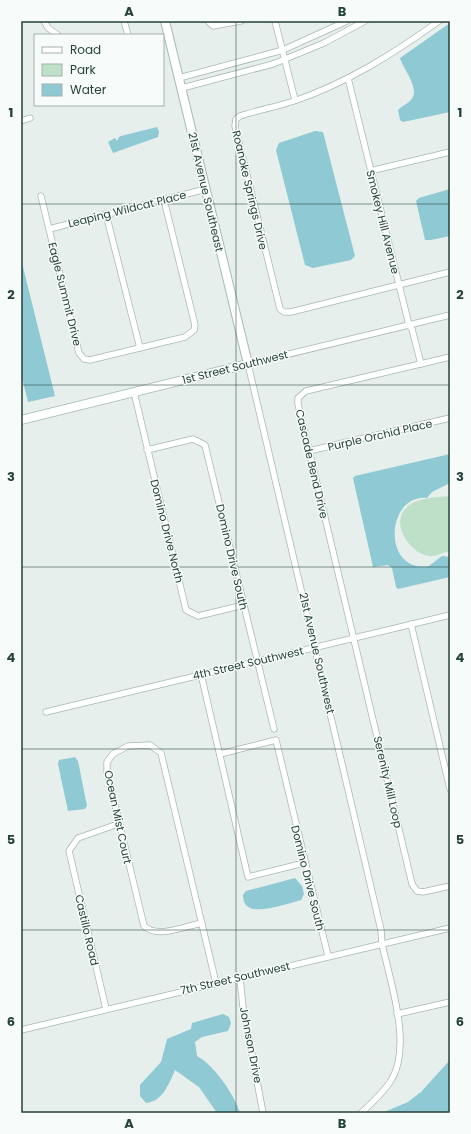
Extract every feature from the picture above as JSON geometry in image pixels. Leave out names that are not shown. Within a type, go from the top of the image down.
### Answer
[{"type":"street","points":[[44,21],[48,28],[57,34]]},
{"type":"street","points":[[124,21],[128,34]]},
{"type":"street","name":"21st Avenue Southeast","points":[[165,21],[248,364]]},
{"type":"street","points":[[208,21],[213,26],[241,21]]},
{"type":"street","points":[[275,21],[294,100]]},
{"type":"street","points":[[179,78],[255,59],[283,50],[347,21]]},
{"type":"street","points":[[182,88],[258,69],[285,60],[324,43],[365,21]]},
{"type":"street","name":"Roanoke Springs Drive","points":[[438,21],[398,50],[348,78],[294,100],[240,116],[236,119],[235,126],[280,309],[284,312],[291,312],[450,272]]},
{"type":"street","name":"Smokey Hill Avenue","points":[[348,78],[409,325],[412,329],[421,364]]},
{"type":"street","points":[[21,121],[30,118]]},
{"type":"street","points":[[370,171],[450,152]]},
{"type":"street","name":"Leaping Wildcat Place","points":[[49,229],[206,189]]},
{"type":"street","name":"Eagle Summit Drive","points":[[41,196],[79,352],[84,359],[90,360],[185,337],[194,330],[195,325],[164,200]]},
{"type":"street","points":[[106,214],[140,348]]},
{"type":"street","name":"1st Street Southwest","points":[[21,420],[450,315]]},
{"type":"street","name":"Cascade Bend Drive","points":[[354,638],[298,404],[301,394],[450,357]]},
{"type":"street","name":"21st Avenue Southwest","points":[[248,364],[380,922],[382,944],[401,1040],[400,1052],[393,1078],[383,1091],[361,1113]]},
{"type":"street","name":"Domino Drive North","points":[[134,392],[186,610],[198,616],[244,605]]},
{"type":"street","name":"Purple Orchid Place","points":[[309,451],[450,418]]},
{"type":"street","name":"Domino Drive South","points":[[147,450],[193,439],[206,445],[274,729]]},
{"type":"street","name":"4th Street Southwest","points":[[46,712],[257,660],[450,615]]},
{"type":"street","points":[[411,624],[450,789]]},
{"type":"street","name":"Serenity Mill Loop","points":[[354,638],[412,884],[417,891],[423,892],[450,886]]},
{"type":"street","points":[[201,674],[248,877],[304,863]]},
{"type":"street","name":"Domino Drive South","points":[[220,754],[276,740],[304,863],[328,956]]},
{"type":"street","name":"Ocean Mist Court","points":[[202,923],[157,933],[149,931],[144,926],[118,824],[107,772],[107,762],[113,754],[128,746],[150,745],[161,753],[202,923],[216,983]]},
{"type":"street","name":"Castillo Road","points":[[106,1009],[69,851],[78,838],[118,824]]},
{"type":"street","name":"7th Street Southwest","points":[[21,1030],[450,928]]},
{"type":"street","name":"Johnson Drive","points":[[240,978],[243,1007],[263,1113]]},
{"type":"street","points":[[397,1014],[450,1002]]},
{"type":"green space","points":[[450,496],[450,551],[431,556],[422,554],[409,544],[404,537],[400,522],[402,515],[406,508],[420,500]]},
{"type":"water","points":[[450,23],[450,112],[403,122],[400,120],[398,110],[411,100],[414,95],[414,90],[400,58]]},
{"type":"water","points":[[157,127],[159,132],[158,137],[113,153],[108,142],[115,138],[117,141],[121,136]]},
{"type":"water","points":[[315,131],[323,132],[355,256],[351,260],[313,268],[305,265],[276,150],[279,143]]},
{"type":"water","points":[[450,189],[450,236],[425,240],[416,201],[419,198]]},
{"type":"water","points":[[21,259],[55,396],[28,402],[21,374]]},
{"type":"water","points":[[450,454],[450,483],[432,492],[427,498],[413,500],[403,508],[397,520],[395,534],[397,547],[403,558],[414,565],[429,566],[442,556],[450,557],[450,577],[398,589],[396,587],[392,568],[388,565],[373,567],[353,478],[355,476]]},
{"type":"water","points":[[75,757],[78,761],[87,806],[85,809],[68,811],[58,764],[59,760]]},
{"type":"water","points":[[295,878],[302,886],[304,894],[301,900],[265,909],[251,908],[245,904],[243,895],[246,891]]},
{"type":"water","points":[[223,1014],[229,1017],[231,1023],[228,1031],[202,1037],[195,1042],[197,1056],[210,1066],[223,1081],[233,1097],[240,1113],[217,1113],[199,1087],[175,1070],[161,1096],[152,1102],[146,1103],[140,1096],[140,1085],[161,1062],[167,1039],[191,1029],[192,1023]]},
{"type":"water","points":[[450,1060],[450,1113],[382,1113],[408,1102],[421,1092]]}]
